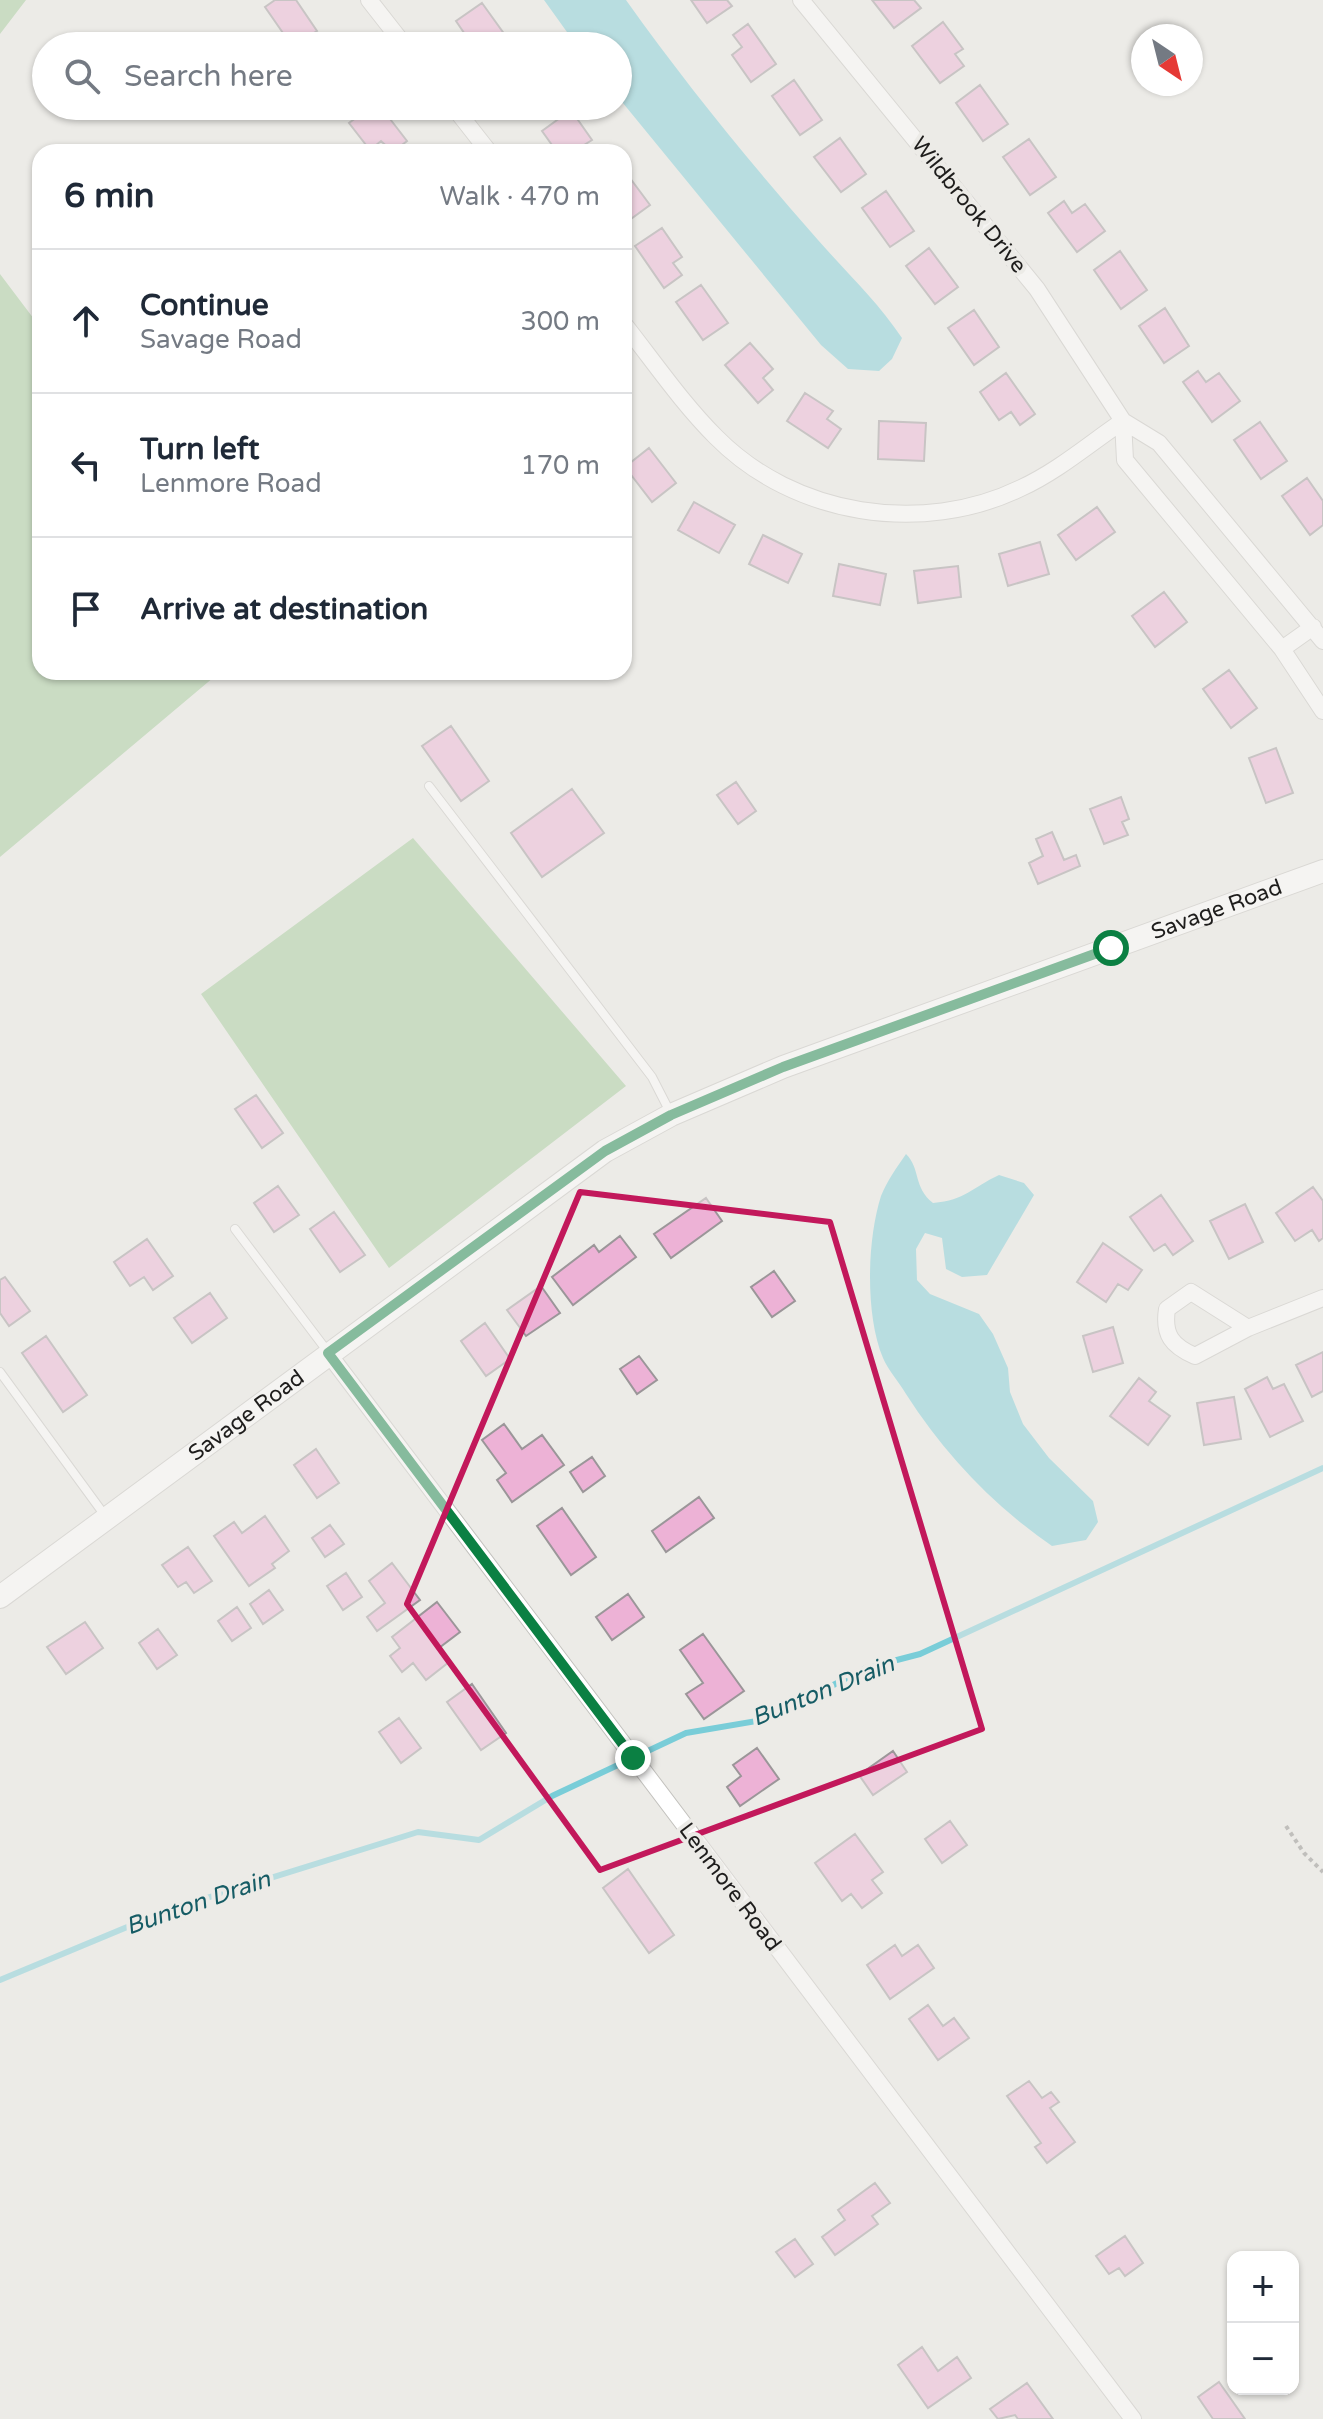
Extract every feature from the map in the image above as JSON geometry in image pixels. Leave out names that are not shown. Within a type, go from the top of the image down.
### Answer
[{"type":"street","points":[[369,0],[394,32]]},
{"type":"street","name":"Wildbrook Drive","points":[[801,0],[1037,289],[1123,421],[1159,443],[1323,641]]},
{"type":"street","points":[[464,120],[483,144]]},
{"type":"street","points":[[632,334],[702,422],[733,453],[770,478],[836,505],[902,514],[931,513],[985,503],[1054,470],[1123,421]]},
{"type":"street","name":"Wildbrook Drive","points":[[1123,421],[1125,460],[1282,649],[1323,711]]},
{"type":"street","points":[[1282,649],[1313,627]]},
{"type":"street","name":"Savage Road","points":[[0,1597],[605,1151],[671,1115],[783,1067],[1323,871]]},
{"type":"street","points":[[1248,1328],[1219,1306],[1191,1292],[1167,1309],[1164,1327],[1175,1347],[1195,1356],[1248,1328],[1323,1298]]},
{"type":"street","name":"Lenmore Road","points":[[328,1353],[1133,2419]]},
{"type":"lane","points":[[429,786],[652,1077],[671,1115]]},
{"type":"lane","points":[[235,1229],[328,1353]]},
{"type":"lane","points":[[0,1372],[107,1518]]},
{"type":"path","points":[[1286,1826],[1304,1853],[1323,1872]]},
{"type":"highlighted area","points":[[580,1192],[830,1222],[982,1729],[600,1870],[407,1604]]},
{"type":"green space","points":[[0,0],[26,0],[0,34]]},
{"type":"green space","points":[[0,274],[32,316],[32,680],[210,680],[0,857]]},
{"type":"green space","points":[[413,838],[626,1086],[389,1268],[201,994]]},
{"type":"water","points":[[544,0],[626,0],[743,153],[893,325],[902,338],[892,359],[879,371],[848,369],[821,345],[632,114],[632,32],[567,32]]},
{"type":"water","points":[[906,1154],[914,1166],[922,1191],[933,1203],[961,1196],[999,1175],[1024,1183],[1034,1195],[987,1275],[962,1277],[946,1269],[942,1238],[925,1233],[916,1249],[917,1280],[930,1294],[979,1314],[993,1334],[1008,1368],[1010,1392],[1023,1424],[1049,1458],[1093,1501],[1098,1522],[1086,1540],[1052,1546],[1010,1514],[972,1478],[937,1438],[883,1358],[873,1321],[871,1299],[873,1234],[881,1196]]},
{"type":"building","points":[[275,0],[296,0],[317,31],[282,32],[265,7]]},
{"type":"building","points":[[691,0],[727,0],[732,6],[707,23]]},
{"type":"building","points":[[872,0],[914,0],[921,8],[894,28]]},
{"type":"building","points":[[482,3],[503,32],[463,32],[456,21]]},
{"type":"building","points":[[943,22],[963,49],[955,54],[964,66],[940,83],[912,46]]},
{"type":"building","points":[[748,24],[776,64],[751,82],[732,55],[742,47],[733,35]]},
{"type":"building","points":[[794,80],[822,120],[800,135],[772,96]]},
{"type":"building","points":[[980,85],[1008,124],[983,141],[956,103]]},
{"type":"building","points":[[353,120],[391,120],[407,141],[403,144],[384,144],[381,141],[365,144],[349,123]]},
{"type":"building","points":[[557,120],[578,120],[592,140],[586,144],[551,144],[542,131]]},
{"type":"building","points":[[840,138],[866,174],[841,192],[814,157]]},
{"type":"building","points":[[1029,139],[1056,177],[1030,195],[1003,157]]},
{"type":"building","points":[[632,181],[650,205],[632,218]]},
{"type":"building","points":[[886,191],[914,231],[890,247],[862,208]]},
{"type":"building","points":[[1064,201],[1072,213],[1085,204],[1105,231],[1077,252],[1048,213]]},
{"type":"building","points":[[662,228],[682,257],[673,263],[682,275],[664,288],[635,246]]},
{"type":"building","points":[[929,248],[958,287],[935,304],[906,266]]},
{"type":"building","points":[[1120,251],[1147,290],[1121,309],[1094,270]]},
{"type":"building","points":[[701,285],[728,323],[703,340],[676,302]]},
{"type":"building","points":[[1165,308],[1189,346],[1164,363],[1139,326]]},
{"type":"building","points":[[974,310],[999,347],[974,365],[948,328]]},
{"type":"building","points":[[750,343],[773,369],[763,378],[773,390],[758,403],[725,365]]},
{"type":"building","points":[[1198,371],[1206,382],[1219,373],[1240,401],[1212,422],[1183,382]]},
{"type":"building","points":[[1006,373],[1035,414],[1020,425],[1011,412],[999,420],[980,392]]},
{"type":"building","points":[[805,393],[833,411],[827,419],[841,429],[828,448],[787,421]]},
{"type":"building","points":[[879,421],[926,423],[924,461],[878,459]]},
{"type":"building","points":[[1260,422],[1287,461],[1261,479],[1234,440]]},
{"type":"building","points":[[649,448],[676,483],[652,502],[632,476],[632,461]]},
{"type":"building","points":[[1307,478],[1323,501],[1323,525],[1310,535],[1282,496]]},
{"type":"building","points":[[694,502],[735,525],[719,553],[678,530]]},
{"type":"building","points":[[1097,507],[1115,532],[1076,560],[1058,535]]},
{"type":"building","points":[[763,535],[802,554],[788,583],[749,564]]},
{"type":"building","points":[[1040,542],[1049,574],[1008,586],[999,554]]},
{"type":"building","points":[[839,564],[886,574],[880,605],[833,596]]},
{"type":"building","points":[[958,566],[961,597],[918,603],[914,571]]},
{"type":"building","points":[[1164,592],[1187,622],[1155,647],[1132,616]]},
{"type":"building","points":[[1229,670],[1257,708],[1231,728],[1203,689]]},
{"type":"building","points":[[451,726],[489,781],[461,801],[422,746]]},
{"type":"building","points":[[1276,748],[1293,793],[1266,803],[1249,758]]},
{"type":"building","points":[[736,782],[756,811],[738,824],[717,795]]},
{"type":"building","points":[[572,789],[604,833],[542,877],[511,833]]},
{"type":"building","points":[[1121,797],[1129,819],[1122,822],[1128,835],[1104,844],[1090,809]]},
{"type":"building","points":[[1052,832],[1064,860],[1076,855],[1080,866],[1038,884],[1029,863],[1043,856],[1036,839]]},
{"type":"building","points":[[256,1095],[283,1133],[262,1148],[235,1109]]},
{"type":"building","points":[[278,1186],[299,1215],[274,1232],[254,1203]]},
{"type":"building","points":[[1313,1187],[1323,1201],[1323,1238],[1319,1241],[1312,1230],[1295,1241],[1276,1213]]},
{"type":"building","points":[[1161,1195],[1193,1241],[1173,1255],[1165,1244],[1154,1251],[1130,1217]]},
{"type":"building","points":[[706,1198],[722,1221],[671,1258],[654,1234]]},
{"type":"building","points":[[1245,1204],[1263,1242],[1229,1259],[1210,1221]]},
{"type":"building","points":[[334,1212],[365,1255],[340,1272],[310,1229]]},
{"type":"building","points":[[620,1236],[636,1257],[573,1305],[552,1277],[594,1245],[599,1252]]},
{"type":"building","points":[[147,1239],[173,1276],[153,1290],[144,1277],[130,1286],[114,1262]]},
{"type":"building","points":[[1103,1243],[1142,1270],[1128,1290],[1118,1284],[1106,1302],[1077,1282]]},
{"type":"building","points":[[774,1271],[795,1301],[772,1317],[751,1287]]},
{"type":"building","points":[[5,1277],[30,1311],[9,1326],[0,1313],[0,1280]]},
{"type":"building","points":[[541,1286],[560,1313],[526,1336],[507,1310]]},
{"type":"building","points":[[210,1293],[227,1318],[192,1343],[174,1318]]},
{"type":"building","points":[[485,1323],[510,1359],[486,1376],[461,1341]]},
{"type":"building","points":[[1113,1327],[1123,1363],[1093,1372],[1083,1336]]},
{"type":"building","points":[[46,1336],[87,1395],[63,1412],[22,1353]]},
{"type":"building","points":[[1323,1352],[1323,1391],[1312,1397],[1296,1365]]},
{"type":"building","points":[[639,1356],[657,1380],[637,1394],[620,1369]]},
{"type":"building","points":[[1267,1377],[1273,1389],[1284,1384],[1303,1421],[1270,1437],[1245,1389]]},
{"type":"building","points":[[1139,1378],[1156,1392],[1149,1401],[1170,1416],[1148,1445],[1110,1416]]},
{"type":"building","points":[[1234,1397],[1241,1439],[1204,1445],[1197,1403]]},
{"type":"building","points":[[504,1424],[522,1449],[542,1435],[564,1465],[512,1502],[497,1480],[506,1473],[482,1440]]},
{"type":"building","points":[[316,1449],[339,1483],[317,1498],[294,1465]]},
{"type":"building","points":[[592,1457],[605,1476],[583,1492],[570,1472]]},
{"type":"building","points":[[699,1497],[714,1518],[666,1552],[652,1531]]},
{"type":"building","points":[[562,1508],[596,1557],[571,1575],[537,1526]]},
{"type":"building","points":[[265,1516],[289,1551],[272,1564],[275,1568],[249,1586],[214,1536],[234,1522],[242,1533]]},
{"type":"building","points":[[330,1525],[344,1544],[325,1557],[312,1538]]},
{"type":"building","points":[[188,1547],[212,1581],[194,1593],[186,1582],[178,1587],[162,1565]]},
{"type":"building","points":[[392,1563],[420,1600],[377,1631],[367,1617],[385,1603],[369,1581]]},
{"type":"building","points":[[346,1573],[362,1597],[343,1610],[327,1586]]},
{"type":"building","points":[[269,1590],[283,1610],[263,1624],[250,1604]]},
{"type":"building","points":[[628,1594],[644,1617],[612,1640],[596,1617]]},
{"type":"building","points":[[437,1602],[460,1632],[439,1648],[449,1662],[426,1680],[413,1663],[402,1672],[390,1656],[400,1648],[392,1637]]},
{"type":"building","points":[[237,1607],[251,1628],[232,1641],[218,1621]]},
{"type":"building","points":[[85,1622],[103,1648],[66,1674],[47,1647]]},
{"type":"building","points":[[158,1629],[177,1655],[157,1669],[139,1643]]},
{"type":"building","points":[[703,1634],[744,1691],[704,1719],[686,1694],[703,1683],[680,1650]]},
{"type":"building","points":[[472,1684],[506,1733],[481,1750],[447,1702]]},
{"type":"building","points":[[399,1718],[421,1748],[401,1763],[379,1732]]},
{"type":"building","points":[[757,1748],[779,1779],[740,1806],[727,1787],[741,1776],[733,1765]]},
{"type":"building","points":[[893,1751],[907,1772],[873,1795],[859,1775]]},
{"type":"building","points":[[950,1821],[967,1845],[942,1863],[925,1839]]},
{"type":"building","points":[[855,1834],[883,1872],[872,1880],[882,1893],[862,1908],[851,1894],[842,1901],[815,1863]]},
{"type":"building","points":[[628,1869],[674,1935],[649,1953],[603,1888]]},
{"type":"building","points":[[895,1945],[902,1956],[918,1945],[934,1968],[890,1999],[867,1965]]},
{"type":"building","points":[[928,2005],[943,2026],[954,2018],[969,2038],[938,2060],[909,2019]]},
{"type":"building","points":[[1029,2081],[1042,2098],[1051,2092],[1059,2102],[1050,2108],[1075,2142],[1047,2163],[1035,2147],[1041,2143],[1007,2096]]},
{"type":"building","points":[[875,2183],[890,2203],[872,2216],[878,2224],[835,2255],[822,2237],[845,2220],[838,2210]]},
{"type":"building","points":[[1125,2236],[1143,2263],[1125,2276],[1119,2268],[1109,2274],[1096,2256]]},
{"type":"building","points":[[795,2239],[813,2264],[795,2277],[776,2252]]},
{"type":"building","points":[[922,2347],[938,2371],[957,2357],[971,2378],[928,2408],[898,2365]]},
{"type":"building","points":[[1219,2382],[1245,2419],[1213,2419],[1198,2397]]},
{"type":"building","points":[[1027,2383],[1053,2419],[1018,2419],[1015,2415],[998,2419],[990,2409]]},
{"type":"waterway","name":"Bunton Drain","points":[[0,1980],[168,1910],[418,1832],[479,1840],[552,1796],[686,1733],[768,1719],[866,1668],[920,1654],[1323,1468]]},
{"type":"route","points":[[633,1758],[328,1353],[542,1194],[605,1151],[671,1115],[783,1067],[1111,948]]}]
